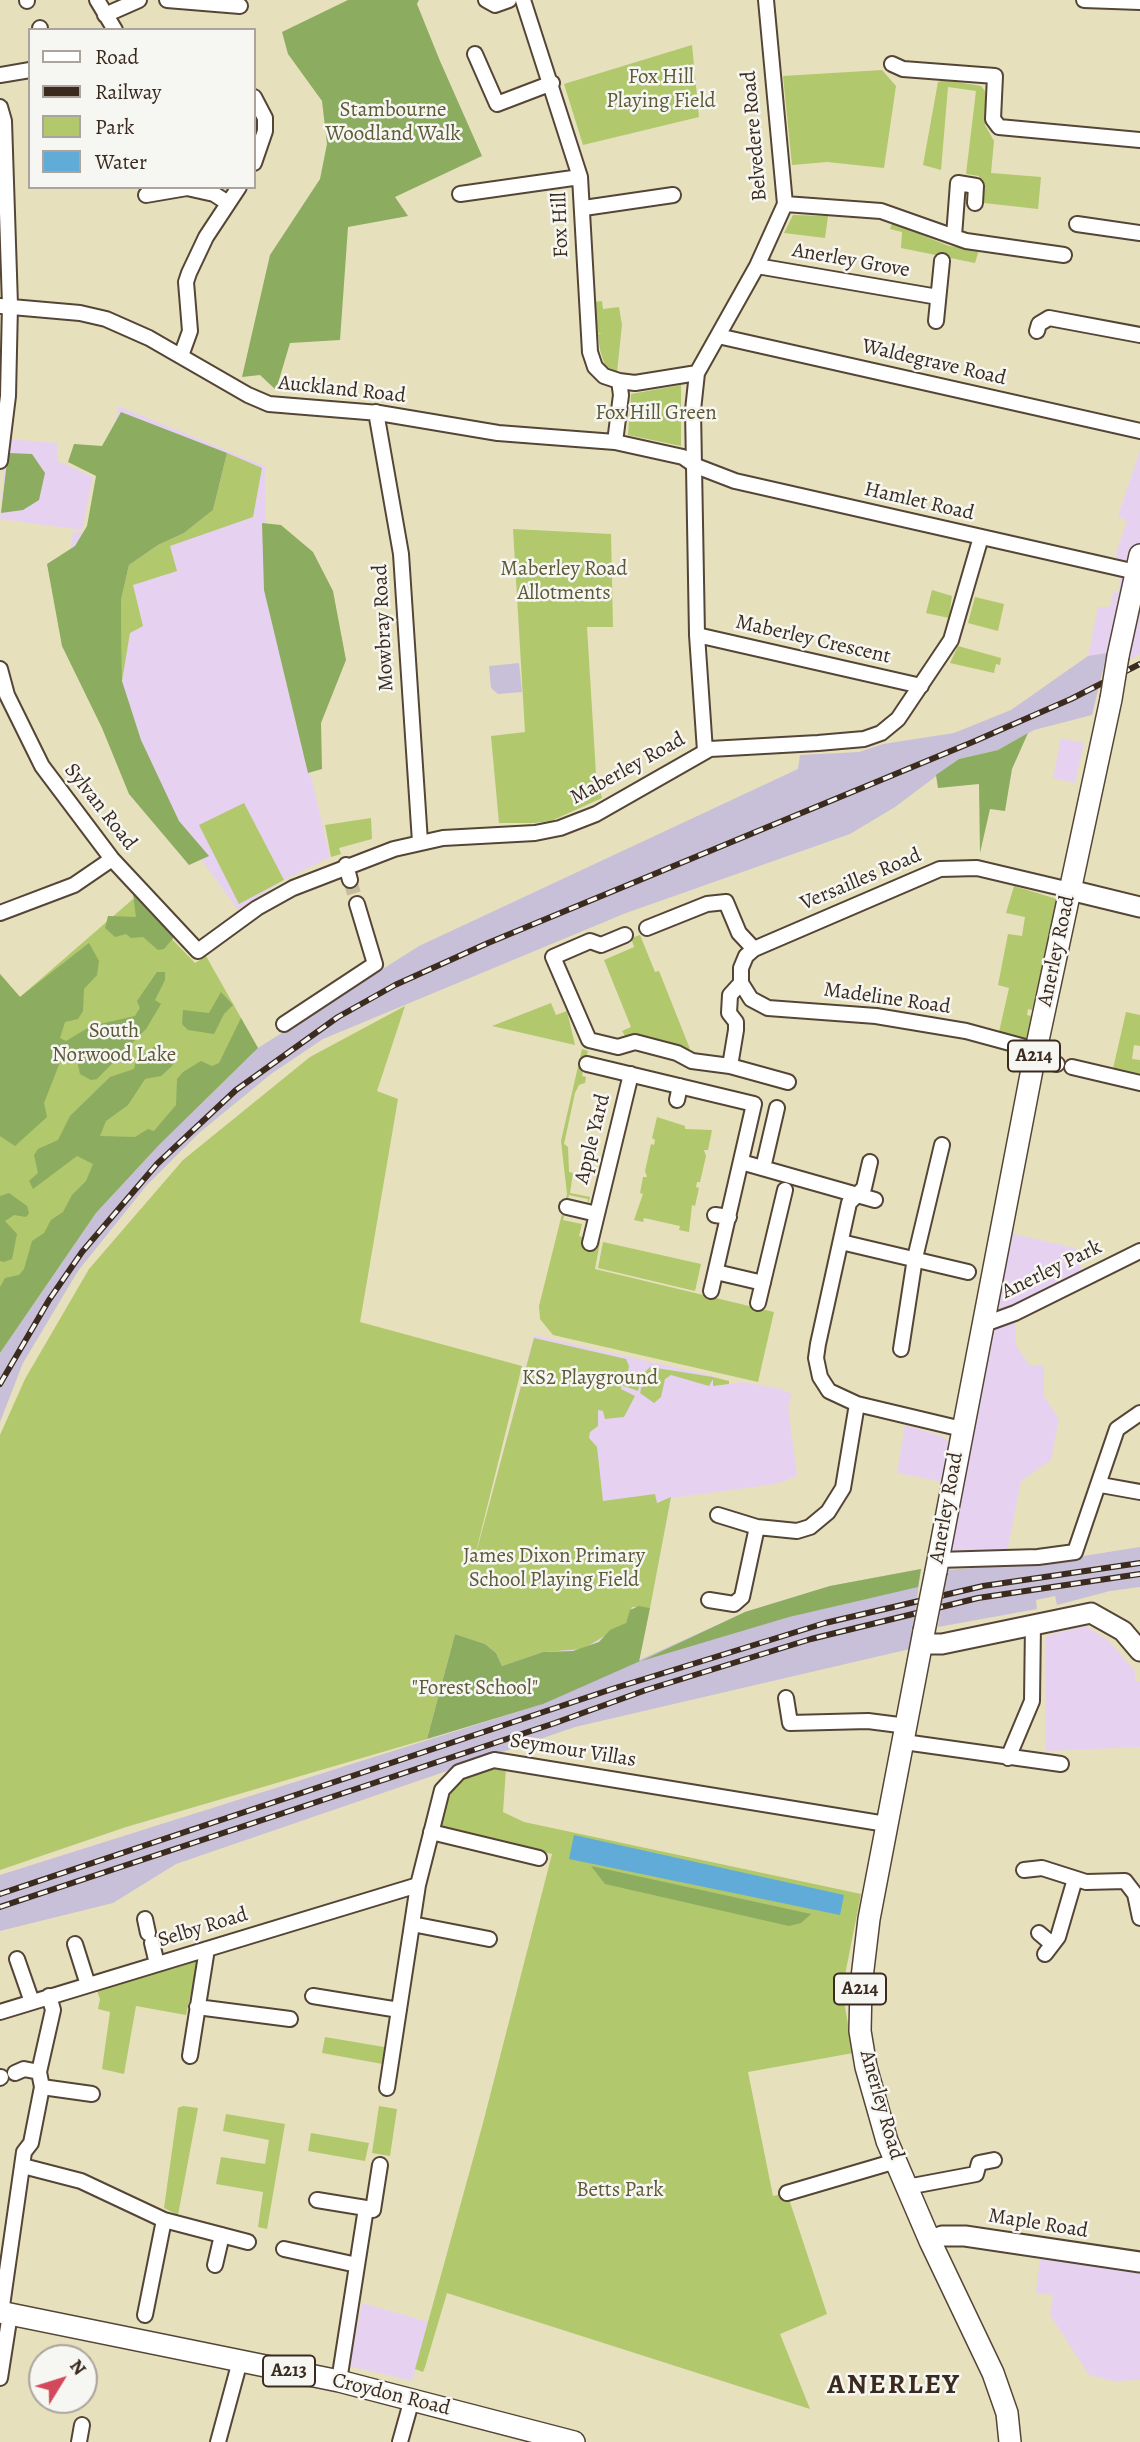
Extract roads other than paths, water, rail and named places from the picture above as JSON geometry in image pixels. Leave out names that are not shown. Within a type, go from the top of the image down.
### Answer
[{"type":"main road","name":"Anerley Road","points":[[1010,2442],[1007,2413],[993,2373],[930,2241],[896,2161],[866,2067],[859,2013],[867,1929],[982,1325],[1035,1054],[1138,564]]},
{"type":"main road","name":"Croydon Road","points":[[4,2313],[338,2381],[561,2440]]},
{"type":"street","points":[[97,0],[114,28]]},
{"type":"street","points":[[105,15],[139,0]]},
{"type":"street","points":[[167,0],[240,6]]},
{"type":"street","points":[[486,0],[495,5],[509,0]]},
{"type":"street","name":"Fox Hill","points":[[523,0],[552,83],[580,177],[584,208],[582,247],[590,352],[595,367],[604,376],[619,381]]},
{"type":"street","name":"Belvedere Road","points":[[705,751],[697,635],[696,466],[693,435],[697,373],[757,266],[785,204],[766,0]]},
{"type":"street","points":[[1084,0],[1140,2]]},
{"type":"street","points":[[475,54],[497,104],[552,83]]},
{"type":"street","points":[[892,64],[902,69],[995,76],[993,119],[999,127],[1140,140]]},
{"type":"street","points":[[0,75],[28,69]]},
{"type":"street","points":[[256,101],[265,118],[256,154]]},
{"type":"street","points":[[0,107],[4,121],[3,237],[8,396],[0,461]]},
{"type":"street","points":[[460,194],[580,177]]},
{"type":"street","points":[[954,236],[958,183],[976,186],[975,203]]},
{"type":"street","points":[[146,194],[180,189]]},
{"type":"street","points":[[192,189],[214,194],[228,203]]},
{"type":"street","points":[[181,356],[190,331],[186,282],[189,273],[206,237],[238,189]]},
{"type":"street","points":[[584,208],[673,195]]},
{"type":"street","points":[[785,204],[881,211],[905,217],[942,234],[986,246],[1063,255]]},
{"type":"street","points":[[1076,224],[1140,233]]},
{"type":"street","points":[[936,321],[942,261]]},
{"type":"street","name":"Anerley Grove","points":[[757,266],[938,297]]},
{"type":"street","name":"Auckland Road","points":[[5,306],[80,313],[106,319],[181,356],[260,401],[376,412],[475,430],[615,442],[683,457],[696,466]]},
{"type":"street","points":[[1037,331],[1039,324],[1049,318],[1140,335]]},
{"type":"street","name":"Waldegrave Road","points":[[718,336],[1140,430]]},
{"type":"street","points":[[615,442],[621,395],[619,381],[635,383],[697,373]]},
{"type":"street","name":"Mowbray Road","points":[[376,412],[401,554],[420,842]]},
{"type":"street","name":"Hamlet Road","points":[[696,466],[735,481],[981,537],[1138,564]]},
{"type":"street","name":"Maberley Road","points":[[198,951],[257,908],[293,888],[345,865],[420,842],[466,835],[535,833],[560,828],[606,808],[705,751],[720,747],[864,738],[891,726],[951,640],[981,537]]},
{"type":"street","name":"Maberley Crescent","points":[[697,635],[921,686]]},
{"type":"street","name":"Sylvan Road","points":[[0,669],[6,695],[42,766],[112,859],[198,951]]},
{"type":"street","points":[[0,913],[74,886],[112,859]]},
{"type":"street","points":[[345,865],[350,880]]},
{"type":"street","name":"Versailles Road","points":[[754,949],[940,869],[977,868],[1070,890]]},
{"type":"street","points":[[1070,890],[1140,907]]},
{"type":"street","points":[[647,928],[707,904],[726,902],[739,933],[754,949],[746,956],[741,968],[741,984],[730,995],[729,1013],[736,1022],[730,1066]]},
{"type":"street","points":[[284,1024],[296,1007],[375,964],[357,904]]},
{"type":"street","points":[[625,935],[601,945],[590,941],[553,957],[582,1032],[589,1040],[618,1046],[635,1042],[677,1053],[692,1061],[730,1066],[788,1082]]},
{"type":"street","name":"Madeline Road","points":[[741,984],[751,999],[768,1008],[876,1016],[966,1031],[1057,1064]]},
{"type":"street","name":"Apple Yard","points":[[587,1064],[631,1074],[679,1093],[754,1104],[741,1162],[722,1216],[716,1272],[711,1291]]},
{"type":"street","points":[[1072,1067],[1140,1083]]},
{"type":"street","name":"Apple Yard","points":[[590,1243],[631,1074]]},
{"type":"street","points":[[763,1168],[777,1108]]},
{"type":"street","points":[[901,1349],[915,1258],[942,1144]]},
{"type":"street","points":[[741,1162],[875,1200]]},
{"type":"street","points":[[870,1162],[863,1188],[849,1203],[816,1358],[823,1384],[836,1395],[857,1404],[962,1429]]},
{"type":"street","points":[[758,1303],[785,1190]]},
{"type":"street","name":"Apple Yard","points":[[567,1207],[597,1214]]},
{"type":"street","points":[[841,1242],[968,1272]]},
{"type":"street","name":"Anerley Park","points":[[982,1325],[1015,1313],[1140,1251]]},
{"type":"street","points":[[716,1272],[763,1283]]},
{"type":"street","points":[[718,1515],[757,1527],[797,1531],[810,1527],[828,1512],[843,1488],[857,1404]]},
{"type":"street","points":[[937,1566],[1075,1552],[1101,1485],[1106,1456],[1117,1429],[1140,1413]]},
{"type":"street","points":[[1101,1485],[1140,1492]]},
{"type":"street","points":[[709,1600],[734,1604],[742,1597],[757,1527]]},
{"type":"street","points":[[924,1637],[942,1644],[1091,1613],[1123,1631],[1140,1651]]},
{"type":"street","points":[[1008,1758],[1032,1701],[1033,1624]]},
{"type":"street","points":[[786,1698],[790,1723],[868,1721],[906,1734],[1008,1758],[1061,1764]]},
{"type":"street","name":"Seymour Villas","points":[[387,2088],[418,1885],[442,1790],[459,1772],[494,1760],[886,1824]]},
{"type":"street","points":[[432,1832],[539,1858]]},
{"type":"street","points":[[1024,1870],[1042,1868],[1075,1880],[1095,1883],[1125,1881],[1135,1894],[1140,1918]]},
{"type":"street","points":[[1039,1933],[1049,1949],[1065,1918],[1075,1880]]},
{"type":"street","name":"Selby Road","points":[[0,2012],[418,1885]]},
{"type":"street","points":[[412,1924],[488,1940]]},
{"type":"street","points":[[148,1932],[158,1964]]},
{"type":"street","points":[[75,1944],[88,1985]]},
{"type":"street","points":[[190,2056],[207,1949]]},
{"type":"street","points":[[17,1959],[32,2002]]},
{"type":"street","points":[[313,1996],[399,2010]]},
{"type":"street","points":[[0,2378],[4,2313],[24,2152],[31,2143],[53,2010],[49,1997]]},
{"type":"street","points":[[197,2007],[290,2019]]},
{"type":"street","points":[[5,2076],[24,2070],[41,2079],[92,2094]]},
{"type":"street","points":[[907,2187],[976,2174],[979,2163],[994,2160]]},
{"type":"street","points":[[787,2193],[896,2161]]},
{"type":"street","points":[[317,2200],[373,2210],[380,2165]]},
{"type":"street","points":[[23,2166],[81,2180],[164,2220],[248,2242]]},
{"type":"street","points":[[338,2381],[366,2208]]},
{"type":"street","points":[[145,2315],[164,2220]]},
{"type":"street","points":[[215,2265],[222,2235]]},
{"type":"street","name":"Maple Road","points":[[930,2241],[943,2236],[965,2236],[1140,2262]]},
{"type":"street","points":[[284,2249],[357,2265]]},
{"type":"street","points":[[219,2442],[240,2361]]},
{"type":"street","points":[[400,2442],[412,2399]]},
{"type":"street","points":[[79,2442],[82,2425]]},
{"type":"water","points":[[574,1835],[844,1895],[840,1915],[569,1859]]},
{"type":"tunnel","points":[[350,880],[357,904]]},
{"type":"railway","points":[[0,1384],[49,1300],[82,1252],[157,1164],[236,1090],[338,1017],[395,985],[488,943],[975,741],[1071,699],[1140,664]]},
{"type":"railway","points":[[0,1894],[612,1689],[825,1623],[983,1586],[1140,1563]]},
{"type":"railway","points":[[0,1907],[555,1723],[646,1690],[811,1639],[978,1598],[1140,1574]]},
{"type":"district","name":"ANERLEY","points":[[894,2386]]},
{"type":"park label","name":"Fox Hill Playing Field","points":[[661,90]]},
{"type":"park label","name":"Stambourne Woodland Walk","points":[[393,123]]},
{"type":"park label","name":"Fox Hill Green","points":[[656,414]]},
{"type":"park label","name":"Maberley Road Allotments","points":[[564,582]]},
{"type":"park label","name":"South Norwood Lake","points":[[114,1044]]},
{"type":"park label","name":"KS2 Playground","points":[[590,1379]]},
{"type":"park label","name":"James Dixon Primary School Playing Field","points":[[554,1569]]},
{"type":"park label","name":"\"Forest School\"","points":[[475,1689]]},
{"type":"park label","name":"Betts Park","points":[[620,2191]]}]
